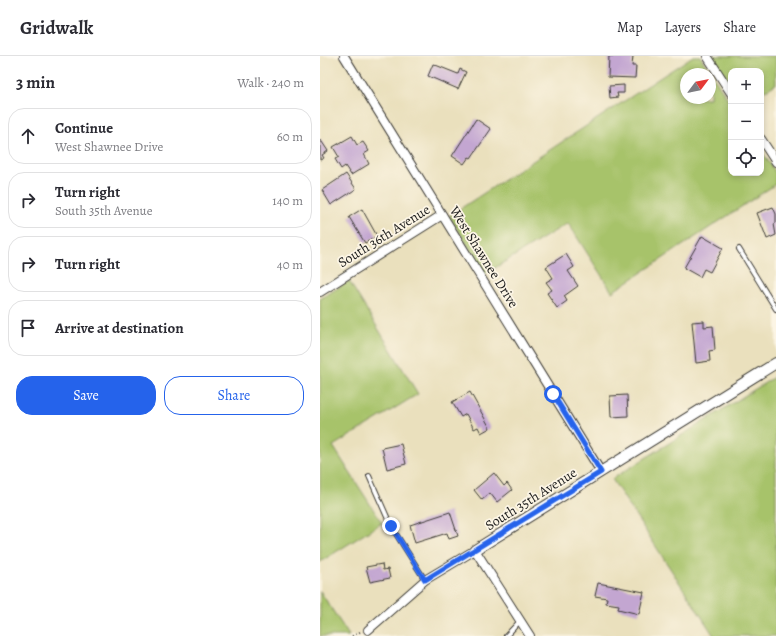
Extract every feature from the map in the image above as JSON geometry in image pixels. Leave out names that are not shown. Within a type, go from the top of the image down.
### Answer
[{"type":"street","name":"West Shawnee Drive","points":[[344,56],[601,472]]},
{"type":"street","points":[[707,56],[728,88]]},
{"type":"street","points":[[762,140],[776,162]]},
{"type":"street","name":"South 36th Avenue","points":[[320,292],[442,215]]},
{"type":"street","name":"South 35th Avenue","points":[[368,630],[425,580],[776,363]]},
{"type":"street","points":[[475,550],[530,636]]},
{"type":"lane","points":[[739,249],[776,309]]},
{"type":"lane","points":[[369,476],[391,526],[425,580]]},
{"type":"lane","points":[[506,636],[520,621]]},
{"type":"green space","points":[[693,56],[700,56],[708,68],[680,68],[680,104],[716,104],[716,81],[728,99],[728,176],[764,176],[764,155],[776,173],[776,184],[612,292],[568,223],[485,274],[449,216]]},
{"type":"green space","points":[[710,56],[776,56],[776,84],[764,91],[764,68],[728,68],[728,82]]},
{"type":"green space","points":[[349,281],[418,394],[333,446],[382,523],[320,562],[320,299]]},
{"type":"green space","points":[[776,376],[776,636],[714,636],[612,479]]},
{"type":"green space","points":[[320,591],[348,634],[349,636],[320,636]]},
{"type":"building","points":[[609,56],[633,56],[632,66],[636,66],[635,78],[608,77]]},
{"type":"building","points":[[433,64],[458,74],[460,69],[466,72],[458,89],[428,76]]},
{"type":"building","points":[[624,85],[624,93],[617,93],[618,97],[610,98],[609,86]]},
{"type":"building","points":[[476,119],[491,129],[471,158],[469,157],[464,164],[452,156]]},
{"type":"building","points":[[352,136],[357,145],[363,142],[369,151],[364,154],[369,164],[351,175],[345,166],[341,169],[335,159],[339,157],[333,147]]},
{"type":"building","points":[[320,139],[328,151],[322,155],[324,158],[320,160]]},
{"type":"building","points":[[346,174],[356,189],[331,205],[322,190]]},
{"type":"building","points":[[773,207],[776,214],[776,223],[774,224],[776,235],[767,239],[757,213]]},
{"type":"building","points":[[362,209],[377,236],[365,243],[349,217]]},
{"type":"building","points":[[702,236],[723,248],[710,272],[704,269],[700,277],[684,268]]},
{"type":"building","points":[[566,254],[574,267],[568,271],[578,286],[564,296],[567,301],[557,308],[547,293],[552,290],[546,282],[553,278],[546,267]]},
{"type":"building","points":[[704,321],[704,327],[713,326],[715,350],[709,351],[710,361],[696,363],[692,322]]},
{"type":"building","points":[[470,392],[490,428],[481,433],[478,427],[474,429],[466,414],[461,417],[452,402]]},
{"type":"building","points":[[627,395],[628,416],[611,417],[610,396]]},
{"type":"building","points":[[401,444],[406,464],[387,469],[382,448]]},
{"type":"building","points":[[494,473],[504,486],[507,483],[512,490],[497,502],[490,493],[482,500],[474,490]]},
{"type":"building","points":[[450,512],[458,536],[449,539],[447,533],[415,543],[410,525]]},
{"type":"building","points":[[382,564],[383,570],[388,569],[390,578],[370,582],[366,567]]},
{"type":"building","points":[[598,583],[644,592],[639,614],[618,609],[619,605],[606,603],[607,598],[595,596]]},
{"type":"route","points":[[391,526],[425,580],[601,472],[553,394]]}]
